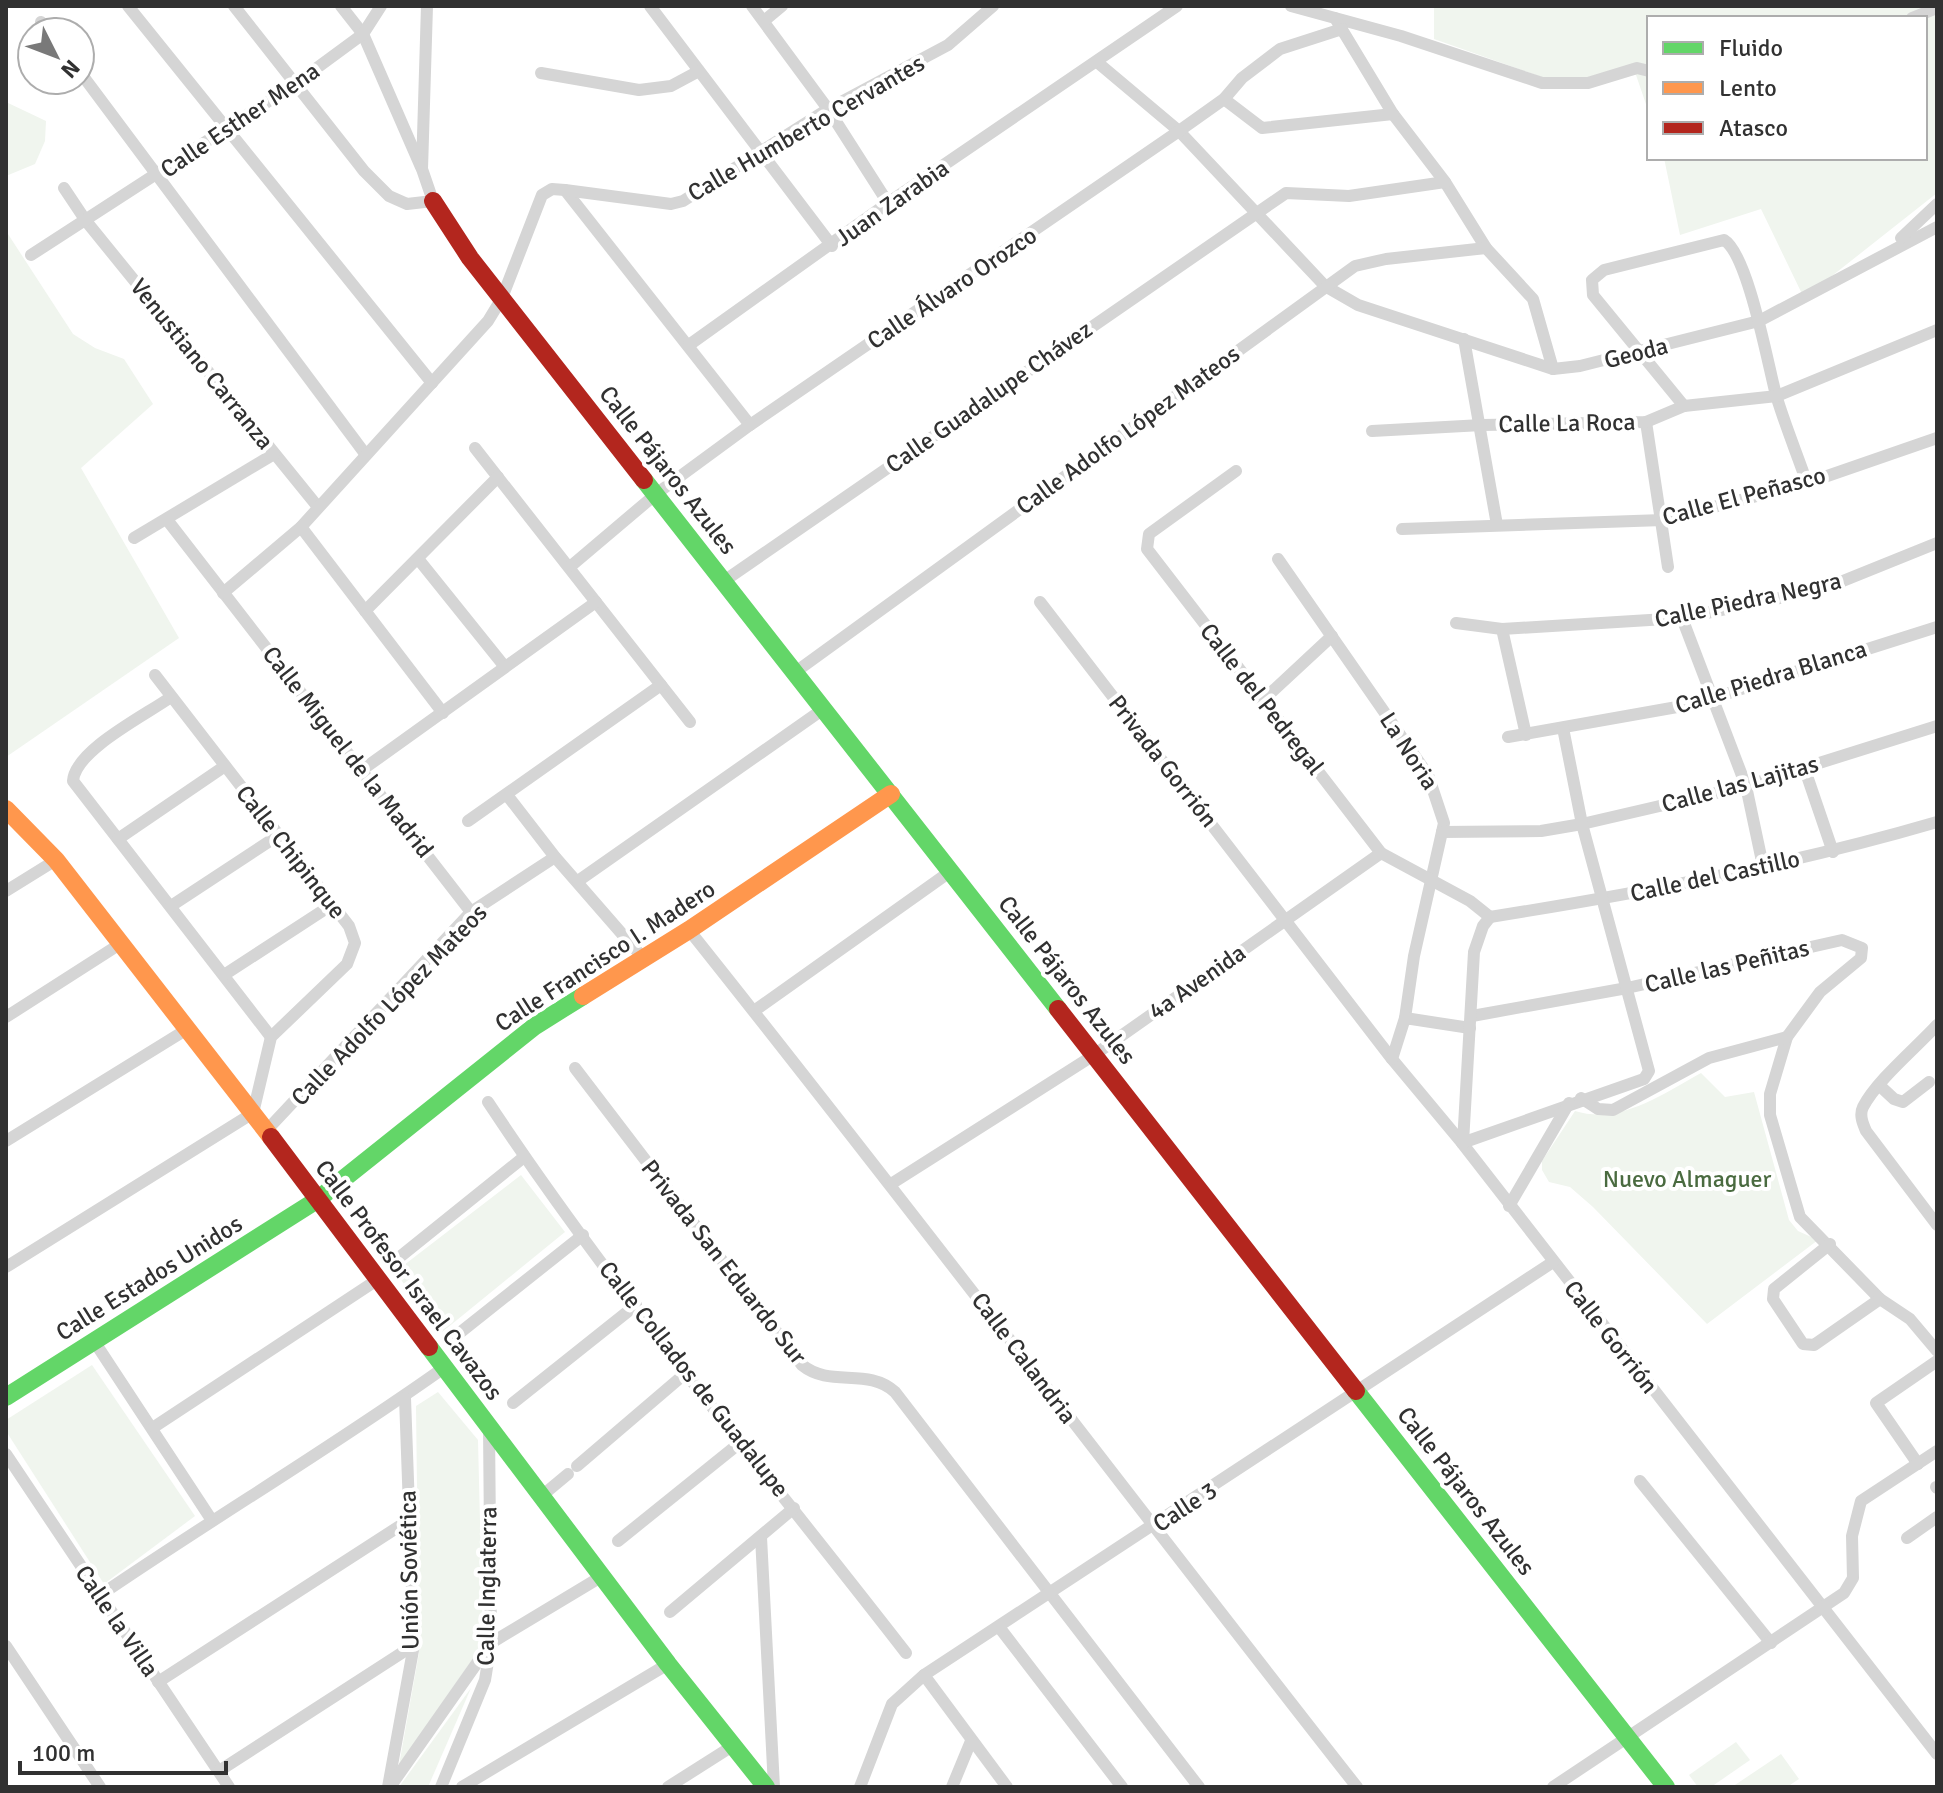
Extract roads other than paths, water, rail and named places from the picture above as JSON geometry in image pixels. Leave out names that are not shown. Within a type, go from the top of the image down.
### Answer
[{"type":"street","points":[[128,6],[432,383]]},
{"type":"street","points":[[234,6],[364,171],[389,196],[402,204],[433,201],[366,30],[341,6]]},
{"type":"street","points":[[366,30],[373,6]]},
{"type":"street","name":"Calle Esther Mena","points":[[31,255],[295,84],[366,30],[381,6]]},
{"type":"street","points":[[422,169],[427,6]]},
{"type":"street","points":[[650,6],[763,151],[832,246]]},
{"type":"street","points":[[752,6],[828,109],[888,203]]},
{"type":"street","points":[[764,21],[782,6]]},
{"type":"street","name":"Calle Humberto Cervantes","points":[[565,190],[671,204],[696,194],[828,109],[948,45],[993,6]]},
{"type":"street","name":"Juan Zarabia","points":[[689,345],[832,246],[888,203],[1177,6]]},
{"type":"street","points":[[1291,6],[1338,23],[1542,83],[1588,83],[1643,69]]},
{"type":"street","points":[[1917,16],[1937,8]]},
{"type":"street","points":[[1338,23],[1393,114],[1445,182],[1486,248],[1533,299],[1553,369]]},
{"type":"street","name":"Calle Álvaro Orozco","points":[[571,566],[656,494],[750,425],[1179,131],[1224,99],[1242,78],[1280,49],[1338,23]]},
{"type":"street","points":[[1097,62],[1179,131],[1325,286],[1358,305],[1553,369]]},
{"type":"street","points":[[541,73],[639,90],[671,86],[699,71]]},
{"type":"street","points":[[96,93],[366,455]]},
{"type":"street","points":[[1224,99],[1262,128],[1393,114]]},
{"type":"street","name":"Calle Guadalupe Chávez","points":[[724,581],[1254,212],[1290,192],[1349,196],[1445,182]]},
{"type":"street","name":"Venustiano Carranza","points":[[64,188],[86,221],[318,507]]},
{"type":"street","points":[[223,593],[301,527],[488,321],[502,298],[536,204],[552,189],[565,190],[750,425]]},
{"type":"street","name":"Calle Pájaros Azules","points":[[433,201],[470,258],[1666,1787]]},
{"type":"street","points":[[1888,252],[1937,204]]},
{"type":"street","name":"Geoda","points":[[1553,369],[1642,351],[1759,321],[1800,303],[1937,227]]},
{"type":"street","points":[[1684,406],[1593,295],[1592,280],[1604,270],[1717,239],[1730,243],[1735,250],[1759,321],[1777,396],[1807,483]]},
{"type":"street","name":"Calle Adolfo López Mateos","points":[[794,673],[1355,266],[1371,261],[1486,248]]},
{"type":"street","name":"Calle La Roca","points":[[1372,431],[1646,422],[1684,406],[1777,396],[1937,330]]},
{"type":"street","points":[[1464,339],[1482,425],[1497,525]]},
{"type":"street","points":[[1646,422],[1668,567]]},
{"type":"street","name":"Calle El Peñasco","points":[[1402,529],[1663,520],[1807,483],[1937,438]]},
{"type":"street","points":[[475,448],[571,566],[690,722]]},
{"type":"street","points":[[134,538],[168,521],[274,454]]},
{"type":"street","name":"Calle del Pedregal","points":[[1236,471],[1149,534],[1145,544],[1381,853]]},
{"type":"street","points":[[365,611],[498,477]]},
{"type":"street","name":"Calle Miguel de la Madrid","points":[[168,521],[471,912]]},
{"type":"street","points":[[301,527],[443,713]]},
{"type":"street","name":"Calle Piedra Negra","points":[[1456,623],[1502,629],[1682,618],[1823,589],[1937,543]]},
{"type":"street","name":"La Noria","points":[[1278,559],[1428,775],[1443,812],[1442,832],[1414,956],[1405,1018]]},
{"type":"street","points":[[419,560],[505,667]]},
{"type":"street","points":[[362,770],[596,602]]},
{"type":"street","name":"Privada Gorrión","points":[[1040,602],[1286,920]]},
{"type":"street","points":[[1682,618],[1746,786],[1763,866]]},
{"type":"street","name":"Calle Piedra Blanca","points":[[1508,737],[1715,698],[1937,627]]},
{"type":"street","points":[[1502,629],[1526,735]]},
{"type":"street","points":[[1262,701],[1332,636]]},
{"type":"street","name":"Calle Chipinque","points":[[155,675],[353,934],[352,954],[347,964],[271,1037]]},
{"type":"street","points":[[468,821],[661,685]]},
{"type":"street","points":[[6,1267],[253,1113],[271,1037],[76,788],[74,772],[86,755],[171,697]]},
{"type":"street","points":[[578,881],[822,710]]},
{"type":"street","name":"Calle las Lajitas","points":[[1442,832],[1541,831],[1582,824],[1746,786],[1937,726]]},
{"type":"street","points":[[1381,853],[1470,901],[1490,917],[1483,926],[1474,952],[1463,1143],[1644,1079],[1649,1062],[1582,824],[1563,728]]},
{"type":"street","points":[[118,839],[225,766]]},
{"type":"street","points":[[1804,767],[1833,852]]},
{"type":"street","name":"Calle Francisco I. Madero","points":[[317,1200],[535,1026],[689,930],[891,794]]},
{"type":"street","points":[[507,795],[555,857],[643,958]]},
{"type":"street","name":"Calle Profesor Israel Cavazos","points":[[6,809],[56,860],[189,1028],[377,1280],[544,1494],[731,1747],[766,1787]]},
{"type":"street","name":"Calle del Castillo","points":[[1490,917],[1605,898],[1833,852],[1936,824]]},
{"type":"street","points":[[171,906],[279,835]]},
{"type":"street","name":"4a Avenida","points":[[891,1184],[1094,1055],[1381,853]]},
{"type":"street","name":"Calle Adolfo López Mateos","points":[[267,1130],[471,912],[555,857]]},
{"type":"street","points":[[6,891],[56,860]]},
{"type":"street","points":[[754,1011],[951,871]]},
{"type":"street","points":[[224,975],[330,906]]},
{"type":"street","name":"Calle Gorrión","points":[[1286,920],[1392,1059],[1463,1143],[1822,1609],[1935,1747]]},
{"type":"street","name":"Calle Calandria","points":[[689,930],[891,1184],[1153,1528],[1357,1787]]},
{"type":"street","name":"Calle las Peñitas","points":[[1405,1018],[1471,1022],[1842,940],[1858,944],[1862,948],[1861,958],[1820,992],[1787,1037]]},
{"type":"street","points":[[6,1017],[120,944]]},
{"type":"street","points":[[1392,1059],[1405,1018]]},
{"type":"street","points":[[1937,1025],[1862,1108],[1862,1122],[1937,1225]]},
{"type":"street","points":[[6,1141],[189,1028]]},
{"type":"street","points":[[1575,1101],[1598,1109],[1613,1110],[1709,1058],[1787,1037]]},
{"type":"street","points":[[1787,1037],[1770,1094],[1770,1115],[1797,1210],[1805,1224],[1830,1244],[1880,1299],[1910,1319],[1937,1351]]},
{"type":"street","name":"Privada San Eduardo Sur","points":[[575,1068],[802,1365],[821,1377],[870,1379],[888,1385],[1199,1787]]},
{"type":"street","points":[[1880,1086],[1894,1099],[1903,1102],[1929,1082]]},
{"type":"street","points":[[1509,1206],[1575,1101]]},
{"type":"street","name":"Calle Collados de Guadalupe","points":[[488,1102],[524,1157],[636,1305],[906,1653]]},
{"type":"street","points":[[396,1260],[524,1157]]},
{"type":"street","name":"Calle Estados Unidos","points":[[6,1397],[317,1200]]},
{"type":"street","points":[[457,1335],[583,1235]]},
{"type":"street","points":[[1830,1244],[1774,1289],[1773,1299],[1806,1346],[1814,1345],[1880,1299]]},
{"type":"street","name":"Calle 3","points":[[860,1787],[892,1704],[924,1675],[1153,1528],[1553,1262]]},
{"type":"street","points":[[154,1427],[377,1280]]},
{"type":"street","points":[[513,1403],[636,1305]]},
{"type":"street","points":[[94,1341],[154,1427],[211,1519]]},
{"type":"street","points":[[1918,1464],[1876,1403],[1937,1361]]},
{"type":"street","points":[[99,1596],[211,1519],[405,1398],[445,1367]]},
{"type":"street","points":[[544,1494],[687,1372]]},
{"type":"street","name":"Unión Soviética","points":[[389,1787],[414,1645],[405,1398]]},
{"type":"street","name":"Calle Inglaterra","points":[[441,1787],[485,1680],[491,1643],[489,1425]]},
{"type":"street","points":[[618,1541],[741,1442]]},
{"type":"street","points":[[1553,1787],[1822,1609],[1850,1586],[1852,1536],[1861,1501],[1937,1451]]},
{"type":"street","name":"Calle la Villa","points":[[6,1454],[229,1787]]},
{"type":"street","points":[[1640,1481],[1771,1643]]},
{"type":"street","points":[[670,1612],[794,1508]]},
{"type":"street","points":[[1907,1538],[1937,1517]]},
{"type":"street","points":[[158,1682],[409,1520]]},
{"type":"street","points":[[761,1537],[774,1787]]},
{"type":"street","points":[[389,1787],[491,1643],[604,1575]]},
{"type":"street","points":[[999,1627],[1122,1787]]},
{"type":"street","points":[[219,1771],[414,1645]]},
{"type":"street","points":[[6,1646],[100,1787]]},
{"type":"street","points":[[462,1787],[668,1664]]},
{"type":"street","points":[[924,1675],[1007,1787]]},
{"type":"street","points":[[952,1787],[971,1741]]},
{"type":"street","points":[[668,1787],[731,1747]]},
{"type":"park label","name":"Nuevo Almaguer","points":[[1687,1179]]}]
